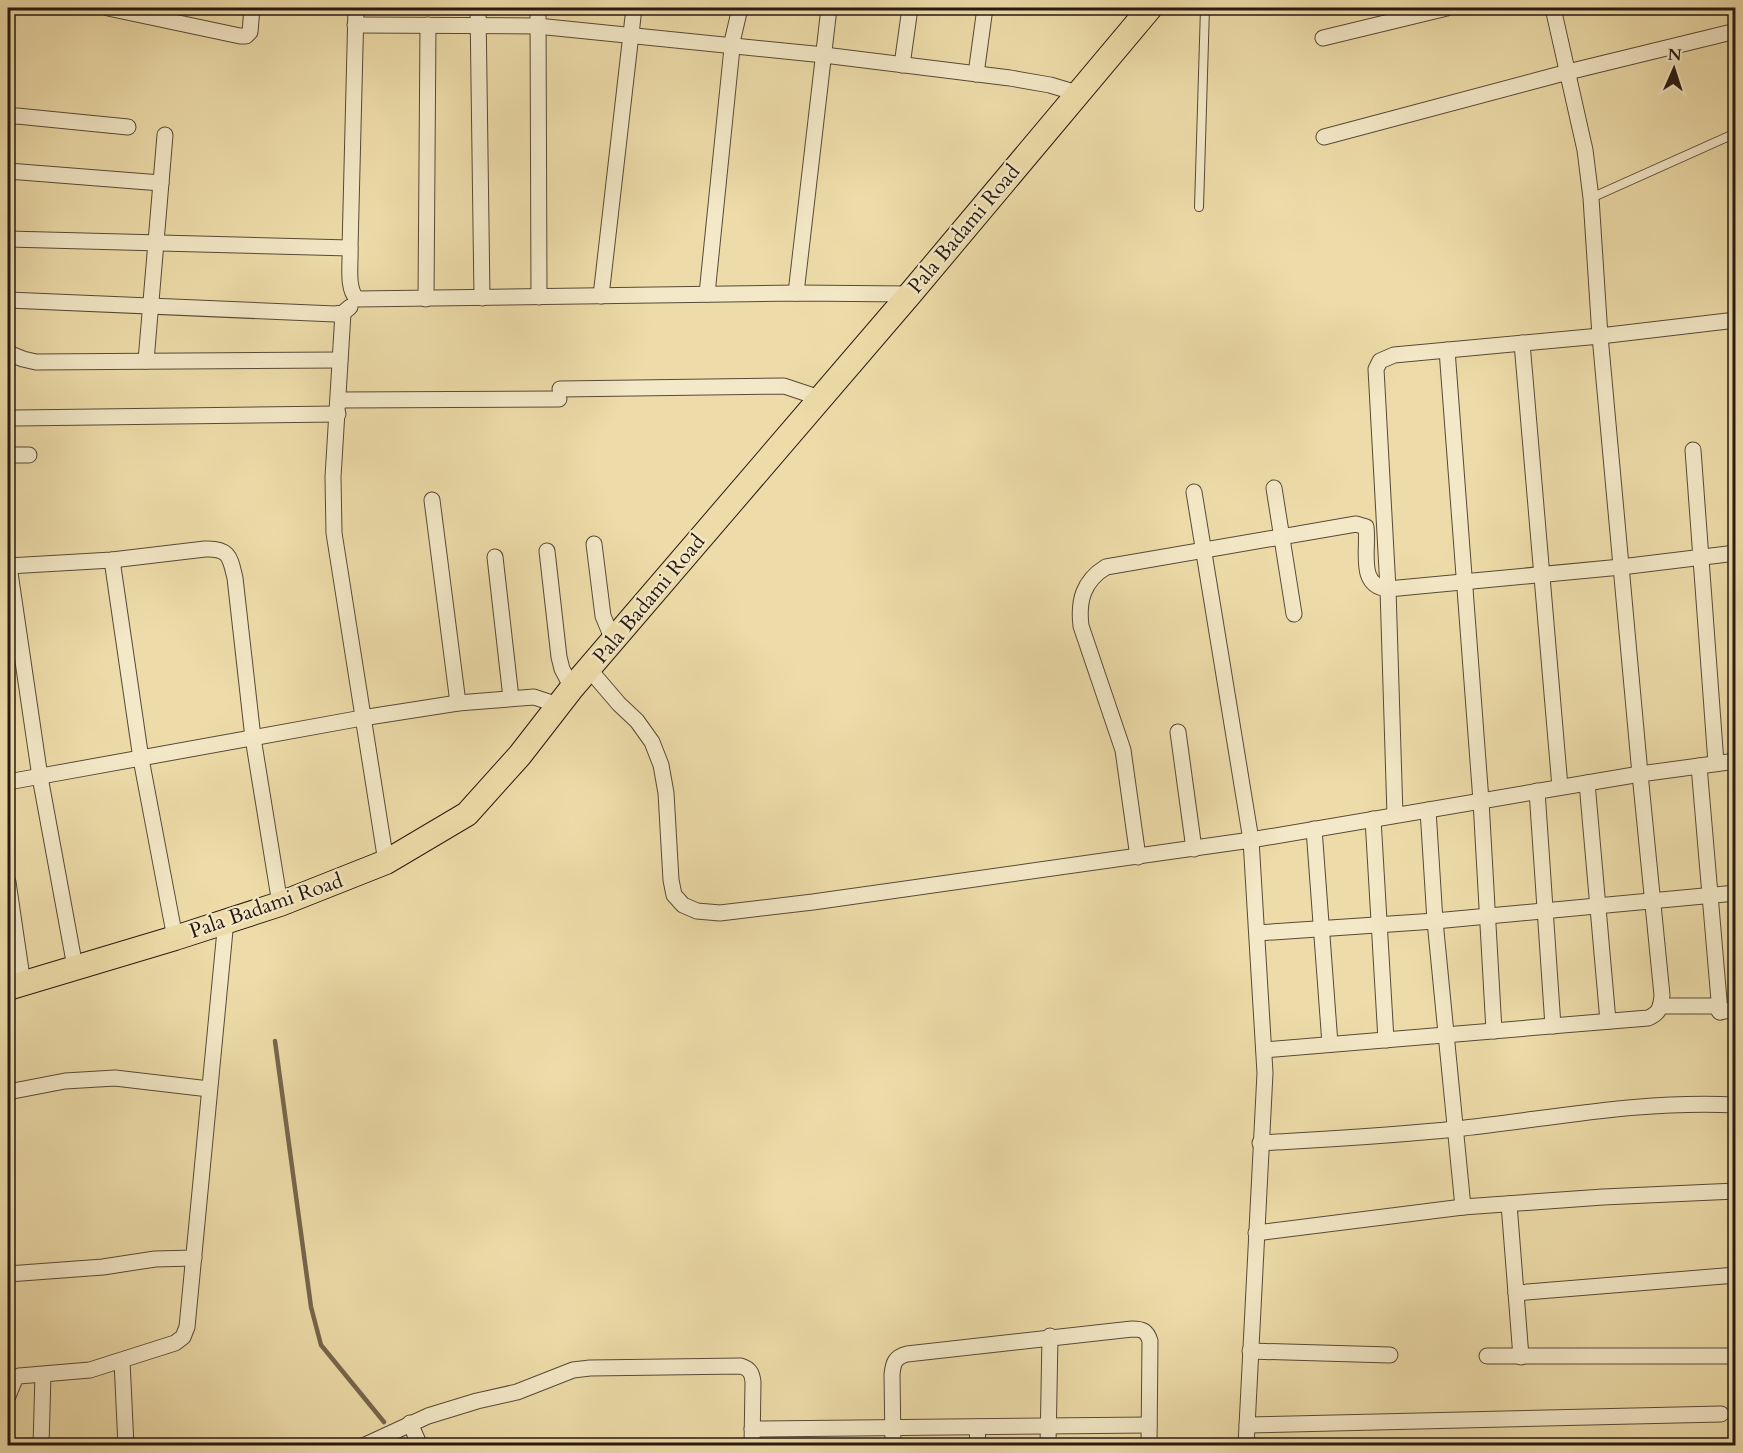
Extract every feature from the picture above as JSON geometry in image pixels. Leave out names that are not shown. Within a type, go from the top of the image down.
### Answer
[{"type":"main road","name":"Pala Badami Road","points":[[15,986],[280,904],[386,862],[467,814],[520,755],[613,640],[910,294],[1150,8]]},
{"type":"street","points":[[108,8],[240,36],[246,36],[250,32],[252,8]]},
{"type":"street","points":[[356,8],[350,248],[351,287],[352,294],[357,299],[796,293],[910,294]]},
{"type":"street","points":[[478,8],[482,298]]},
{"type":"street","points":[[538,8],[539,297]]},
{"type":"street","points":[[601,296],[634,8]]},
{"type":"street","points":[[707,294],[733,38],[740,8]]},
{"type":"street","points":[[796,293],[829,8]]},
{"type":"street","points":[[902,65],[910,8]]},
{"type":"street","points":[[976,74],[985,8]]},
{"type":"street","points":[[1323,38],[1447,8]]},
{"type":"street","points":[[1264,1050],[1648,1018],[1656,1015],[1660,1007],[1662,995],[1600,336],[1586,150],[1553,8]]},
{"type":"street","points":[[356,25],[537,26],[1034,81],[1077,93]]},
{"type":"street","points":[[426,299],[428,25]]},
{"type":"street","points":[[1324,137],[1568,72],[1736,31]]},
{"type":"street","points":[[8,118],[17,116],[128,127]]},
{"type":"street","points":[[146,361],[165,135]]},
{"type":"street","points":[[8,171],[161,183]]},
{"type":"street","points":[[8,239],[350,248]]},
{"type":"street","points":[[8,300],[335,314],[343,313],[357,299]]},
{"type":"street","points":[[343,313],[333,477],[334,533],[386,862]]},
{"type":"street","points":[[1395,815],[1388,589],[1376,369],[1380,361],[1386,357],[1736,320]]},
{"type":"street","points":[[1522,343],[1560,787]]},
{"type":"street","points":[[1447,350],[1466,581],[1494,1031]]},
{"type":"street","points":[[8,352],[36,362],[340,360]]},
{"type":"street","points":[[16,418],[338,407],[560,394],[784,386],[820,398]]},
{"type":"street","points":[[1693,450],[1716,763]]},
{"type":"street","points":[[8,455],[29,455]]},
{"type":"street","points":[[1274,488],[1294,614]]},
{"type":"street","points":[[1194,492],[1251,840],[1264,1050],[1246,1446]]},
{"type":"street","points":[[432,500],[458,703]]},
{"type":"street","points":[[1138,857],[1123,750],[1082,627],[1081,602],[1087,585],[1094,575],[1106,567],[1362,525],[1366,528],[1366,566],[1370,580],[1376,586],[1388,589],[1621,567],[1736,552]]},
{"type":"street","points":[[594,544],[603,616],[613,640]]},
{"type":"street","points":[[75,967],[40,777],[8,566],[112,560],[205,549],[225,551],[230,559],[235,578],[253,738],[280,904]]},
{"type":"street","points":[[8,782],[362,718],[458,703],[511,698],[565,697],[547,551]]},
{"type":"street","points":[[495,557],[511,698]]},
{"type":"street","points":[[112,560],[141,759],[175,938]]},
{"type":"street","points":[[589,669],[637,721],[652,742],[662,765],[674,895],[683,905],[697,911],[720,913],[1194,849],[1640,774],[1736,761]]},
{"type":"street","points":[[1178,732],[1194,849]]},
{"type":"street","points":[[1660,1007],[1714,1006],[1728,1010],[1711,895],[1699,766]]},
{"type":"street","points":[[1587,783],[1608,1021]]},
{"type":"street","points":[[1537,791],[1553,1026]]},
{"type":"street","points":[[1428,810],[1435,921],[1463,1207]]},
{"type":"street","points":[[1373,819],[1386,1040]]},
{"type":"street","points":[[1314,829],[1330,1044]]},
{"type":"street","points":[[8,882],[15,986]]},
{"type":"street","points":[[1257,933],[1379,926],[1599,908],[1736,893]]},
{"type":"street","points":[[8,1396],[15,1379],[19,1376],[76,1373],[122,1361],[175,1343],[183,1337],[187,1327],[226,920]]},
{"type":"street","points":[[8,1092],[65,1081],[115,1078],[209,1089]]},
{"type":"street","points":[[1260,1143],[1455,1129],[1615,1108],[1692,1102],[1736,1105]]},
{"type":"street","points":[[1256,1233],[1463,1207],[1736,1191]]},
{"type":"street","points":[[1509,1204],[1521,1357]]},
{"type":"street","points":[[8,1274],[103,1267],[155,1259],[194,1258]]},
{"type":"street","points":[[1516,1293],[1736,1275]]},
{"type":"street","points":[[893,1446],[892,1375],[893,1363],[898,1356],[907,1353],[1050,1336],[1142,1329],[1148,1333],[1150,1341],[1149,1446]]},
{"type":"street","points":[[1048,1446],[1050,1336]]},
{"type":"street","points":[[1250,1351],[1390,1355]]},
{"type":"street","points":[[1487,1356],[1736,1356]]},
{"type":"street","points":[[122,1361],[126,1446]]},
{"type":"street","points":[[363,1446],[410,1423],[449,1409],[517,1392],[573,1370],[741,1366],[748,1368],[752,1373],[752,1446]]},
{"type":"street","points":[[41,1446],[44,1375]]},
{"type":"street","points":[[1247,1425],[1721,1414]]},
{"type":"street","points":[[410,1423],[420,1446]]},
{"type":"street","points":[[752,1429],[1149,1425]]},
{"type":"street","points":[[977,1427],[978,1446]]},
{"type":"lane","points":[[1199,207],[1205,8]]},
{"type":"lane","points":[[1591,198],[1736,133]]},
{"type":"waterway","points":[[275,1041],[311,1307],[321,1345],[384,1422]]},
{"type":"waterway","points":[[400,1442],[403,1446]]}]
